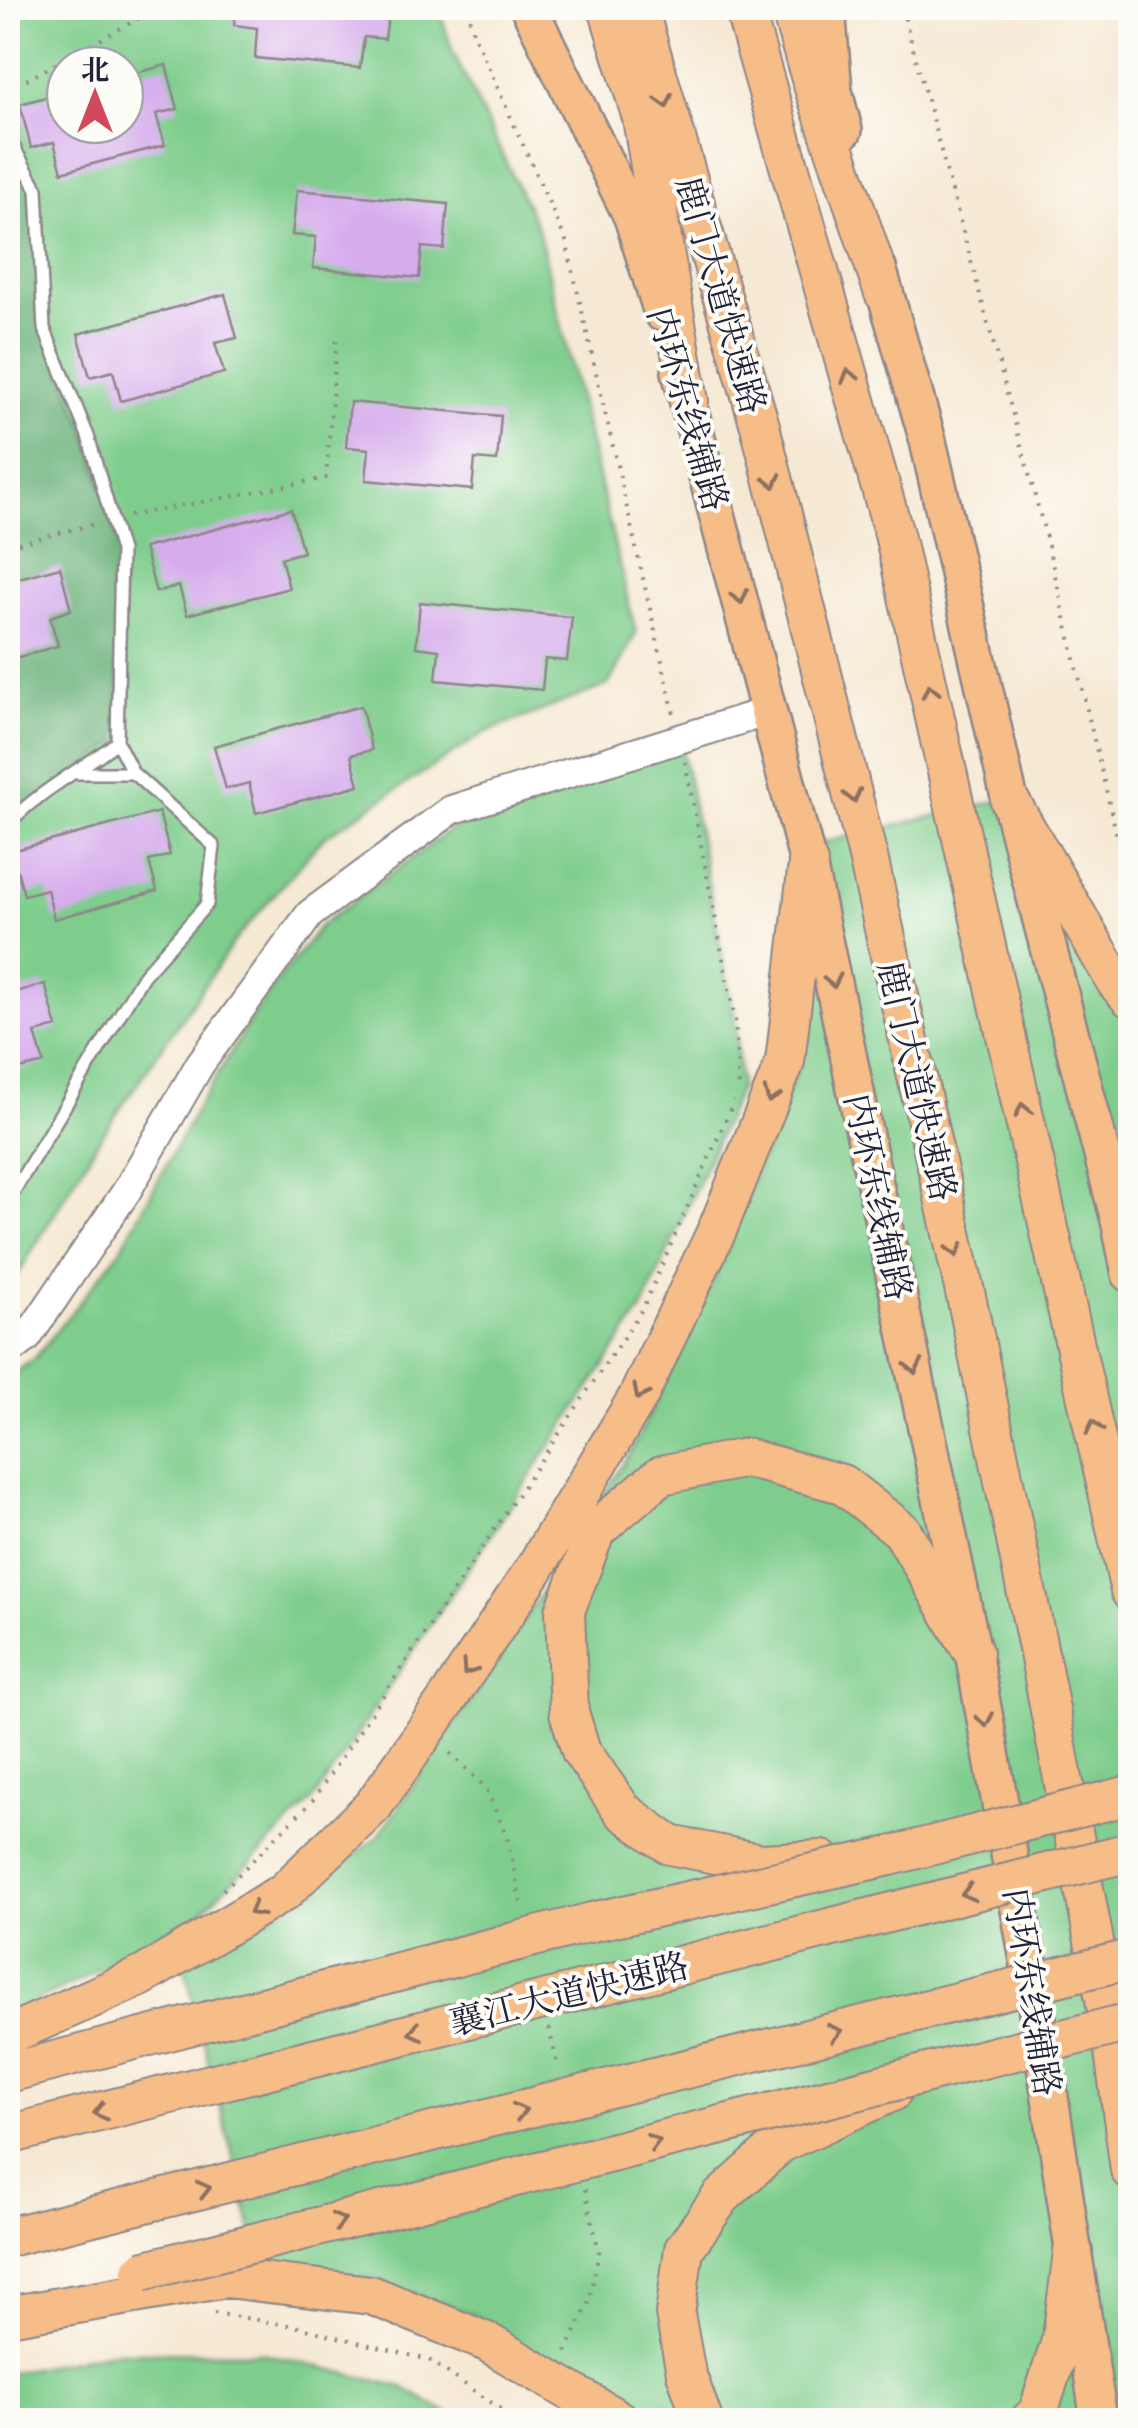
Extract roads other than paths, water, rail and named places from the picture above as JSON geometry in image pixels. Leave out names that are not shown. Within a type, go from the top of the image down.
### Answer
[{"type":"highway","points":[[608,8],[642,118],[689,401]]},
{"type":"highway","name":"鹿门大道快速路","points":[[638,8],[760,426],[868,857],[969,1310],[1030,1612],[1112,2036],[1130,2170]]},
{"type":"highway","points":[[744,8],[894,534],[1130,1591]]},
{"type":"highway","points":[[790,8],[884,293]]},
{"type":"highway","points":[[1010,801],[1116,982],[1130,998]]},
{"type":"highway","points":[[8,2036],[142,1976],[284,1892],[373,1806],[445,1703],[535,1568],[638,1397],[718,1228],[785,1062],[808,862]]},
{"type":"highway","points":[[890,1856],[761,1863],[670,1845],[623,1811],[580,1750],[568,1712],[565,1611],[596,1530],[661,1475],[746,1458],[842,1484],[902,1531],[973,1652]]},
{"type":"highway","points":[[8,2073],[592,1922],[890,1856],[1130,1795]]},
{"type":"highway","name":"襄江大道快速路","points":[[8,2135],[1130,1852]]},
{"type":"highway","points":[[8,2237],[1130,1959]]},
{"type":"highway","points":[[8,2304],[1130,2022]]},
{"type":"highway","points":[[703,2420],[686,2373],[675,2314],[684,2250],[720,2197],[782,2142],[945,2068]]},
{"type":"highway","points":[[1030,2420],[1038,2413],[1062,2338],[1074,2252]]},
{"type":"highway","points":[[8,2316],[226,2278],[371,2295],[487,2342],[619,2420]]},
{"type":"main road","name":"内环东线辅路","points":[[529,8],[632,216],[689,401],[808,862],[973,1652],[1035,1998],[1099,2420]]},
{"type":"main road","points":[[828,8],[834,91],[884,293],[928,441],[1010,801],[1130,1274]]},
{"type":"street","points":[[8,1352],[27,1338],[126,1192],[200,1064],[310,914],[451,810],[769,712]]},
{"type":"lane","points":[[8,137],[37,189],[44,328],[88,436],[120,550],[118,742],[133,772],[214,846],[207,904],[143,976],[8,1201]]},
{"type":"lane","points":[[8,824],[28,803],[118,742]]},
{"type":"lane","points":[[78,772],[133,772]]}]
